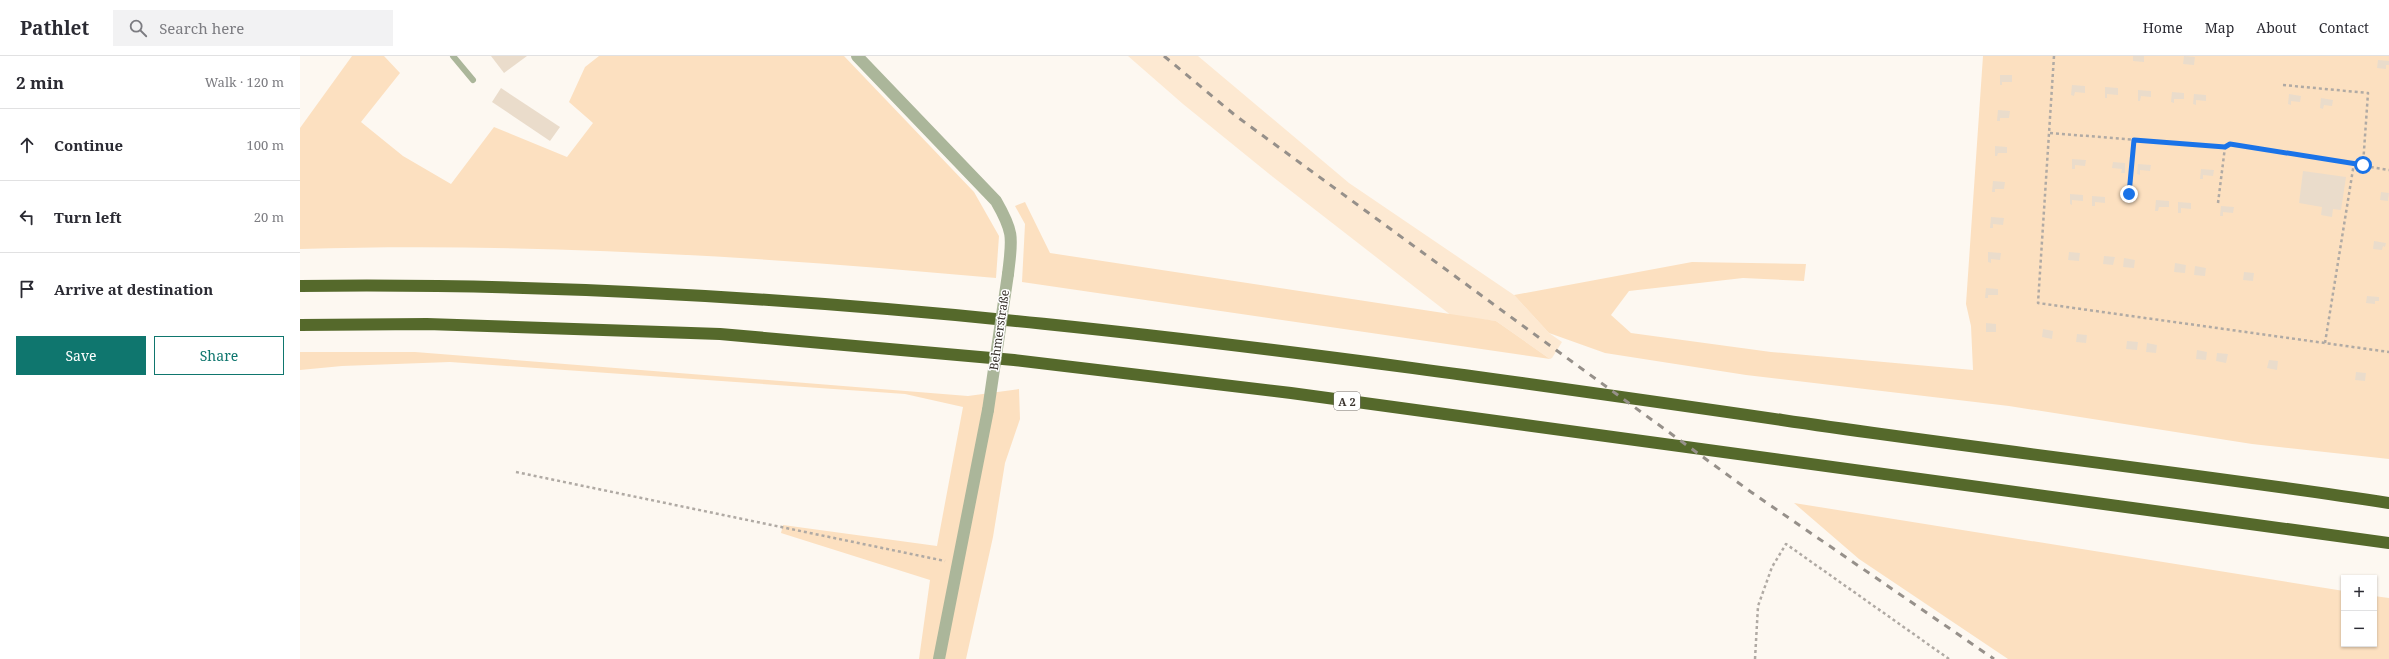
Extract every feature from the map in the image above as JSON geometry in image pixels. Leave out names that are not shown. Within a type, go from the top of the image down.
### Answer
[{"type":"highway","points":[[300,286],[432,284],[726,296],[984,317],[1291,353],[2389,502]]},
{"type":"highway","name":"A 2","points":[[300,325],[427,324],[720,334],[1014,360],[1299,394],[2389,543]]},
{"type":"street","name":"Behmerstraße","points":[[857,56],[996,201],[1006,219],[1012,238],[988,410],[939,659]]},
{"type":"lane","points":[[453,56],[473,80]]},
{"type":"path","points":[[2054,56],[2038,303],[2389,352]]},
{"type":"path","points":[[2283,85],[2368,93],[2363,165]]},
{"type":"path","points":[[2050,133],[2225,147],[2230,144],[2354,163],[2389,170]]},
{"type":"path","points":[[2129,194],[2134,140]]},
{"type":"path","points":[[2218,203],[2225,147]]},
{"type":"path","points":[[2325,343],[2354,163]]},
{"type":"path","points":[[516,472],[958,564]]},
{"type":"path","points":[[1756,659],[1758,606],[1772,567],[1786,544],[1949,659]]},
{"type":"shaded area","points":[[352,56],[384,56],[400,73],[361,122],[403,156],[451,184],[494,127],[567,157],[593,123],[569,102],[585,67],[599,56],[844,56],[974,192],[999,236],[996,278],[909,270],[648,253],[387,247],[300,249],[300,128]]},
{"type":"shaded area","points":[[1128,56],[1198,56],[1349,183],[1514,295],[1549,333],[1562,342],[1552,358],[1550,359],[1496,321],[1452,316],[1273,177],[1183,104]]},
{"type":"shaded area","points":[[1983,56],[2389,56],[2389,459],[2252,444],[2009,406],[1746,375],[1605,353],[1549,333],[1514,295],[1692,262],[1806,264],[1804,281],[1743,278],[1629,291],[1611,315],[1631,333],[1771,352],[1973,370],[1971,326],[1966,304]]},
{"type":"shaded area","points":[[1025,202],[1050,253],[1496,321],[1550,359],[1022,282],[1025,224],[1015,206]]},
{"type":"shaded area","points":[[300,352],[415,352],[968,396],[1019,389],[1020,419],[1005,463],[993,537],[966,659],[919,659],[930,580],[781,533],[783,525],[937,546],[963,407],[905,394],[450,362],[342,366],[300,370]]},
{"type":"shaded area","points":[[1794,503],[2341,591],[2341,647],[2377,647],[2377,596],[2389,598],[2389,659],[2008,659],[1859,559]]},
{"type":"building","points":[[491,56],[527,56],[504,73]]},
{"type":"building","points":[[2133,56],[2144,56],[2144,62],[2133,61]]},
{"type":"building","points":[[2184,56],[2195,57],[2194,65],[2183,64]]},
{"type":"building","points":[[2378,60],[2389,61],[2389,65],[2386,65],[2386,69],[2377,68]]},
{"type":"building","points":[[2000,75],[2012,75],[2012,82],[2002,82],[2002,85],[2000,85]]},
{"type":"building","points":[[2072,85],[2085,86],[2085,93],[2075,92],[2074,96],[2071,95]]},
{"type":"building","points":[[2105,87],[2118,88],[2118,95],[2107,94],[2107,98],[2105,98]]},
{"type":"building","points":[[501,88],[560,127],[550,141],[492,102]]},
{"type":"building","points":[[2138,90],[2151,91],[2151,97],[2141,96],[2140,101],[2138,101]]},
{"type":"building","points":[[2172,92],[2184,93],[2184,99],[2174,99],[2174,103],[2171,102]]},
{"type":"building","points":[[2194,94],[2206,95],[2206,101],[2196,100],[2196,105],[2193,104]]},
{"type":"building","points":[[2289,94],[2301,96],[2300,102],[2291,101],[2291,105],[2288,104]]},
{"type":"building","points":[[2321,98],[2333,100],[2332,106],[2324,105],[2323,109],[2320,108]]},
{"type":"building","points":[[1998,110],[2010,111],[2009,118],[2000,118],[2000,121],[1997,121]]},
{"type":"building","points":[[1995,146],[2007,147],[2007,153],[1998,153],[1997,156],[1995,156]]},
{"type":"building","points":[[2072,159],[2086,160],[2085,166],[2075,165],[2075,169],[2072,169]]},
{"type":"building","points":[[2113,162],[2125,163],[2125,173],[2121,173],[2122,169],[2112,168]]},
{"type":"building","points":[[2138,164],[2151,165],[2150,171],[2140,170],[2140,175],[2137,174]]},
{"type":"building","points":[[2201,169],[2214,170],[2213,176],[2203,175],[2203,179],[2200,179]]},
{"type":"building","points":[[2303,171],[2346,177],[2341,210],[2333,209],[2332,217],[2321,215],[2322,207],[2299,203]]},
{"type":"building","points":[[1993,181],[2005,182],[2004,189],[1995,189],[1995,192],[1992,192]]},
{"type":"building","points":[[2381,192],[2389,193],[2388,201],[2380,200]]},
{"type":"building","points":[[2070,194],[2083,195],[2083,201],[2072,200],[2072,205],[2070,204]]},
{"type":"building","points":[[2092,196],[2105,197],[2105,203],[2095,202],[2095,206],[2092,206]]},
{"type":"building","points":[[2156,200],[2169,201],[2169,207],[2159,207],[2158,211],[2155,211]]},
{"type":"building","points":[[2178,202],[2191,203],[2191,209],[2181,208],[2181,213],[2178,213]]},
{"type":"building","points":[[2221,206],[2234,207],[2233,213],[2223,212],[2223,216],[2220,216]]},
{"type":"building","points":[[1991,217],[2004,218],[2003,225],[1993,224],[1993,228],[1990,228]]},
{"type":"building","points":[[2374,241],[2386,243],[2385,247],[2383,246],[2382,250],[2373,249]]},
{"type":"building","points":[[1988,252],[2001,253],[2000,260],[1991,259],[1991,263],[1988,262]]},
{"type":"building","points":[[2069,252],[2080,253],[2079,261],[2068,260]]},
{"type":"building","points":[[2104,256],[2115,257],[2113,265],[2103,264]]},
{"type":"building","points":[[2124,258],[2135,260],[2134,268],[2123,267]]},
{"type":"building","points":[[2175,263],[2186,265],[2185,273],[2174,272]]},
{"type":"building","points":[[2195,266],[2206,268],[2205,276],[2194,275]]},
{"type":"building","points":[[2244,272],[2254,273],[2253,281],[2243,280]]},
{"type":"building","points":[[1986,288],[1998,289],[1998,295],[1988,295],[1988,298],[1985,298]]},
{"type":"building","points":[[2367,296],[2379,297],[2379,301],[2375,301],[2375,304],[2366,303]]},
{"type":"building","points":[[1986,323],[1996,324],[1996,332],[1986,332]]},
{"type":"building","points":[[2043,329],[2053,331],[2052,339],[2042,337]]},
{"type":"building","points":[[2077,334],[2087,335],[2086,343],[2076,342]]},
{"type":"building","points":[[2127,341],[2138,342],[2137,350],[2126,349]]},
{"type":"building","points":[[2147,343],[2157,345],[2156,353],[2146,352]]},
{"type":"building","points":[[2197,350],[2207,352],[2206,360],[2196,359]]},
{"type":"building","points":[[2217,353],[2228,354],[2226,363],[2216,361]]},
{"type":"building","points":[[2269,360],[2278,361],[2277,370],[2267,368]]},
{"type":"building","points":[[2356,372],[2366,373],[2365,381],[2355,380]]},
{"type":"railway","points":[[1164,56],[1236,116],[1751,492],[1994,659]]},
{"type":"route","points":[[2129,194],[2134,140],[2225,147],[2230,144],[2363,165]]}]
